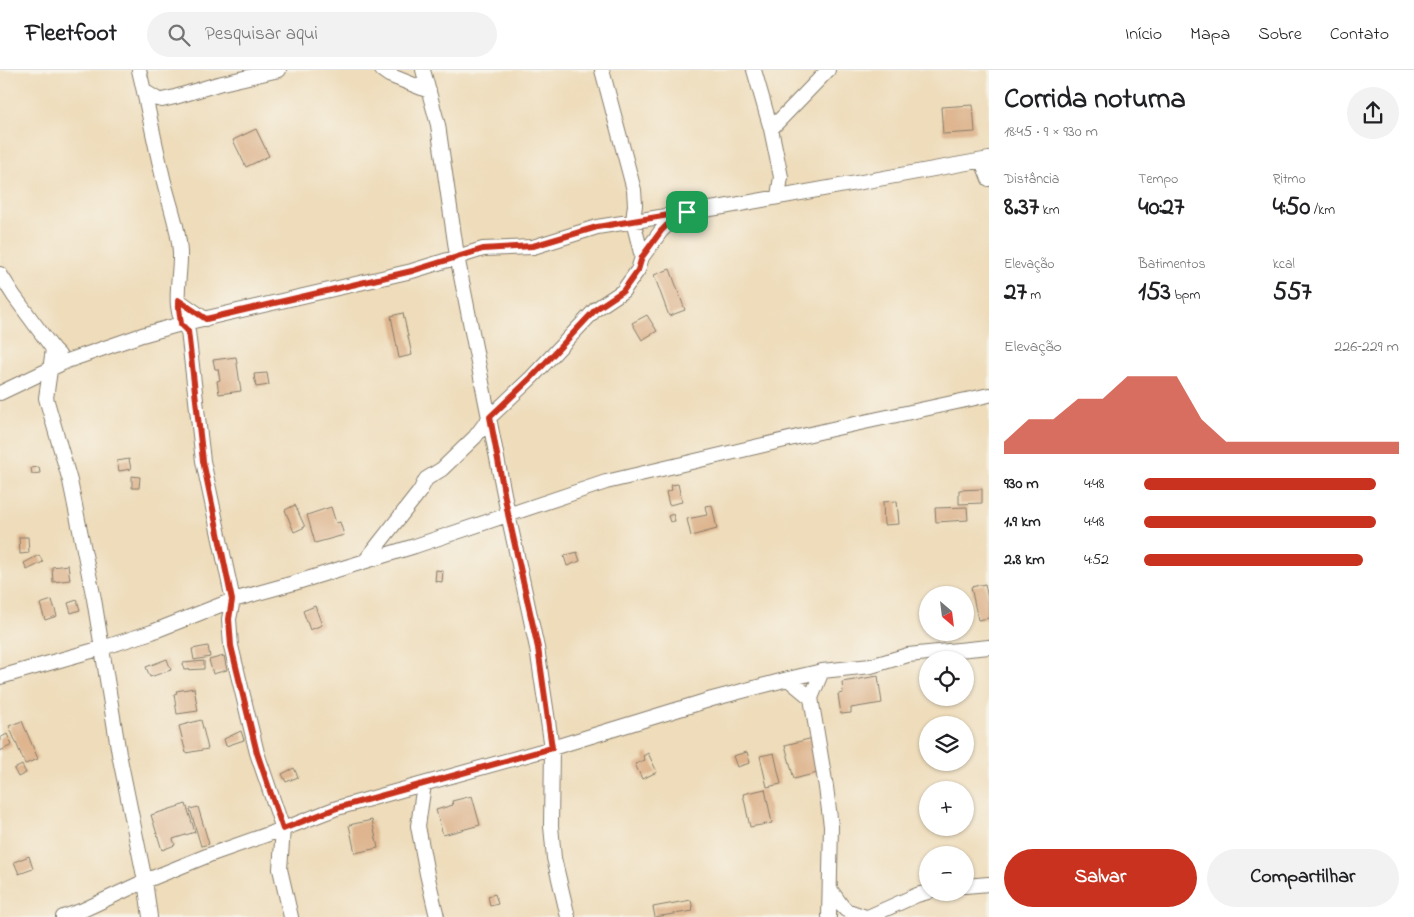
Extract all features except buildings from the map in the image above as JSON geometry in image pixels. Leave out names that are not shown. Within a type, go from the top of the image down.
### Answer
[{"type":"street","points":[[139,70],[162,173],[177,228],[180,254],[178,300],[181,324],[188,331],[203,461],[232,600],[229,619],[231,646],[257,753],[283,829],[280,869],[290,917]]},
{"type":"street","points":[[144,91],[162,100],[218,84],[279,70]]},
{"type":"street","points":[[382,70],[389,75],[429,91]]},
{"type":"street","points":[[423,70],[438,125],[457,256],[508,514],[538,648],[552,748],[551,826],[554,858],[568,917]]},
{"type":"street","points":[[602,70],[634,190],[633,221],[642,257]]},
{"type":"street","points":[[754,70],[771,129],[781,177],[778,196]]},
{"type":"street","points":[[771,129],[828,70]]},
{"type":"street","points":[[0,393],[67,362],[142,335],[181,324],[412,271],[483,249],[533,246],[597,227],[985,160],[989,179]]},
{"type":"street","points":[[781,177],[802,192]]},
{"type":"street","points":[[366,560],[420,490],[426,479],[442,469],[475,437],[490,417],[532,377],[596,309],[623,291],[638,270],[642,257],[664,227],[687,212]]},
{"type":"street","points":[[0,274],[53,349],[67,362]]},
{"type":"street","points":[[178,300],[206,319]]},
{"type":"street","points":[[53,349],[46,398],[70,481],[94,599],[119,754],[145,881],[150,917]]},
{"type":"street","points":[[28,381],[46,398]]},
{"type":"street","points":[[0,677],[152,632],[232,600],[294,583],[606,482],[842,427],[989,396]]},
{"type":"street","points":[[63,917],[209,855],[337,808],[552,748],[712,699],[788,679],[822,671],[871,666],[908,655],[989,647]]},
{"type":"street","points":[[822,671],[811,698],[831,826],[829,917]]},
{"type":"street","points":[[788,679],[811,698]]},
{"type":"street","points":[[424,784],[418,826],[437,917]]},
{"type":"street","points":[[974,885],[989,884]]},
{"type":"street","points":[[830,889],[846,910],[867,917],[919,894]]},
{"type":"route","points":[[687,212],[664,227],[642,257],[638,270],[623,291],[596,309],[532,377],[490,417],[508,514],[538,648],[552,748],[337,808],[283,829],[257,753],[231,646],[229,619],[232,600],[203,461],[188,331],[181,324],[178,300],[206,319],[412,271],[483,249],[533,246],[552,242],[571,234],[597,227],[687,212]]}]
